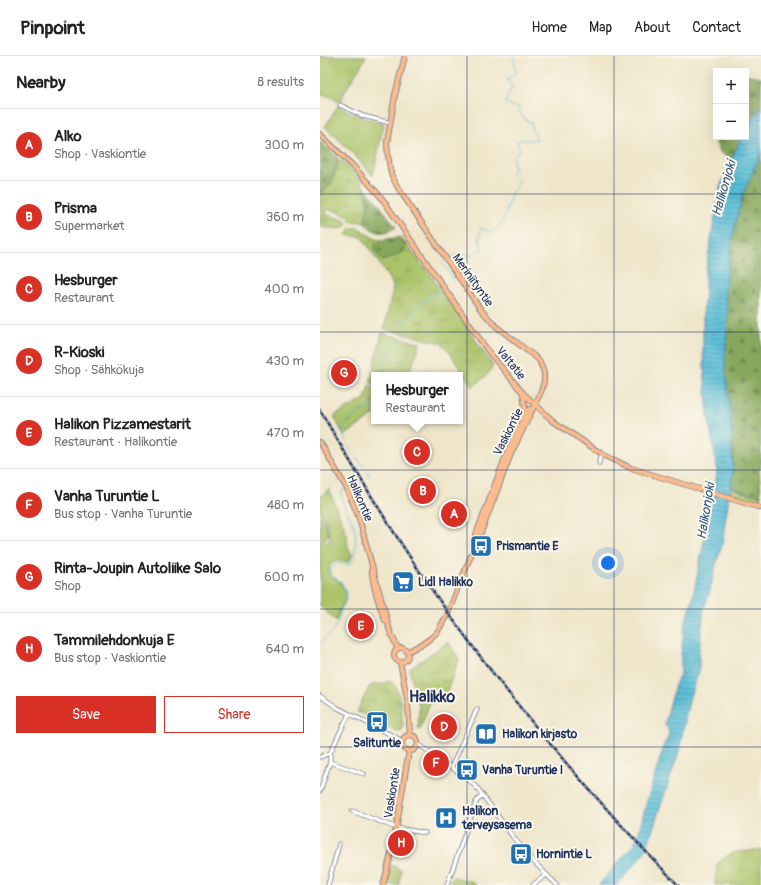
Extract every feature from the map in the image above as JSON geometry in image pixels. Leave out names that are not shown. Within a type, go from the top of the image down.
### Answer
[{"type":"main road","name":"Meriniityntie","points":[[405,56],[387,143],[391,174],[398,188],[481,310],[497,327],[539,360],[544,372],[544,381],[541,392],[534,405]]},
{"type":"main road","name":"Valtatie","points":[[320,134],[353,166],[381,197],[488,351],[534,405],[553,421],[602,454],[631,468],[761,508]]},
{"type":"main road","points":[[523,393],[526,414]]},
{"type":"main road","name":"Vaskiontie","points":[[472,553],[474,540],[512,442],[526,414],[534,405]]},
{"type":"main road","name":"Vaskiontie","points":[[407,652],[424,643],[438,631],[448,613],[482,530],[510,454],[534,405]]},
{"type":"main road","name":"Halikontie","points":[[320,442],[348,489],[354,504],[372,566],[372,574],[381,608],[398,649]]},
{"type":"main road","points":[[402,648],[407,652],[407,659],[400,662],[396,661],[394,652],[402,648]]},
{"type":"main road","points":[[400,662],[408,704],[410,735]]},
{"type":"main road","points":[[410,735],[416,738],[418,744],[415,749],[409,751],[404,748],[402,741],[405,737],[410,735]]},
{"type":"main road","name":"Vaskiontie","points":[[383,885],[392,855],[409,751]]},
{"type":"street","points":[[340,105],[362,116],[391,123]]},
{"type":"street","points":[[599,463],[602,454]]},
{"type":"street","points":[[320,696],[350,714],[402,741]]},
{"type":"street","points":[[452,766],[477,709]]},
{"type":"street","points":[[320,791],[330,762],[330,753],[350,714]]},
{"type":"street","points":[[418,744],[452,766],[468,779],[482,795],[513,837],[546,875],[557,885]]},
{"type":"street","points":[[320,757],[330,753]]},
{"type":"street","points":[[330,762],[364,774]]},
{"type":"street","points":[[447,885],[476,802],[482,795]]},
{"type":"street","points":[[352,811],[397,828],[412,832],[425,833]]},
{"type":"street","points":[[328,885],[339,844]]},
{"type":"street","points":[[533,885],[546,875]]},
{"type":"green space","points":[[320,56],[366,56],[346,89],[341,101],[320,93]]},
{"type":"green space","points":[[749,75],[761,78],[761,105],[749,125]]},
{"type":"green space","points":[[338,106],[363,118],[384,123],[373,176],[348,148],[325,127]]},
{"type":"green space","points":[[717,140],[740,140],[731,159],[721,153],[716,144]]},
{"type":"green space","points":[[320,141],[339,159],[331,184],[320,193]]},
{"type":"green space","points":[[761,153],[761,468],[759,468],[761,496],[750,494],[731,487],[733,457],[725,362],[728,315],[725,292],[732,239],[742,197]]},
{"type":"green space","points":[[342,160],[357,175],[361,182],[367,195],[368,209],[364,221],[352,222],[349,219],[351,217],[327,209],[324,214],[344,220],[348,224],[340,229],[320,227],[320,194],[331,184],[338,164]]},
{"type":"green space","points":[[363,186],[396,227],[387,232],[379,232],[364,223],[368,204]]},
{"type":"green space","points":[[358,227],[368,235],[382,240],[400,237],[406,243],[448,299],[493,366],[489,373],[474,386],[472,386],[448,350],[441,343],[384,329],[393,285],[362,237],[346,235],[350,229]]},
{"type":"green space","points":[[397,238],[405,244],[405,250],[383,261],[377,254],[375,245],[384,239]]},
{"type":"green space","points":[[382,333],[420,343],[409,372],[372,372]]},
{"type":"green space","points":[[369,385],[371,386],[371,417],[344,436],[334,416],[365,399]]},
{"type":"green space","points":[[730,487],[761,496],[761,502],[730,493]]},
{"type":"green space","points":[[329,489],[347,535],[348,548],[352,555],[349,562],[336,561],[330,565],[329,569],[329,575],[340,582],[347,597],[340,609],[336,621],[320,606],[320,538],[328,543],[330,538],[325,517],[320,512],[320,497]]},
{"type":"green space","points":[[320,514],[323,517],[328,535],[326,539],[320,536]]},
{"type":"green space","points":[[448,642],[459,659],[445,697],[433,693],[420,730],[418,728],[419,708],[409,669]]},
{"type":"green space","points":[[389,681],[393,683],[398,694],[402,716],[402,730],[396,731],[357,712],[369,687],[376,683],[379,685]]},
{"type":"green space","points":[[761,849],[761,885],[715,885],[717,864],[728,855]]},
{"type":"green space","points":[[391,865],[401,870],[399,885],[385,885]]},
{"type":"green space","points":[[453,877],[471,881],[476,885],[449,885]]},
{"type":"water","name":"Halikonjoki","points":[[761,105],[761,153],[742,197],[732,239],[725,292],[728,315],[725,362],[731,421],[733,471],[723,542],[714,571],[709,595],[704,608],[699,651],[699,672],[690,696],[679,751],[647,847],[643,855],[617,885],[599,885],[634,844],[638,835],[664,744],[669,734],[665,722],[675,685],[681,672],[681,653],[685,623],[691,606],[716,480],[717,467],[708,416],[703,353],[705,274],[720,187],[740,140],[749,140],[749,125]]},
{"type":"waterway","points":[[450,259],[457,254],[461,256],[468,254],[472,256],[478,250],[482,250],[479,239],[481,228],[492,232],[499,226],[517,184],[518,178],[511,171],[515,167],[513,162],[515,155],[521,151],[517,141],[537,139],[532,130],[532,124],[521,115],[519,108],[505,103],[512,86],[507,80],[516,73],[514,65],[515,59],[513,56]]},
{"type":"waterway","points":[[443,264],[454,282]]},
{"type":"waterway","points":[[400,330],[403,322],[414,314],[422,302],[441,291]]},
{"type":"waterway","points":[[383,372],[385,367],[384,363],[389,358],[389,350],[398,339]]},
{"type":"waterway","points":[[368,476],[368,471],[346,441],[343,434],[343,428],[348,420],[371,406]]},
{"type":"waterway","points":[[320,644],[331,633],[338,622],[341,610],[347,598],[342,583],[330,574],[331,569],[341,564],[348,565],[352,562],[354,554],[356,535],[354,526],[342,500],[343,489]]},
{"type":"railway","points":[[320,410],[391,528],[464,635],[552,746],[613,817],[678,885]]},
{"type":"place","name":"Rinta-Joupin Autoliike Salo","points":[[344,373]]},
{"type":"place","name":"Hesburger","points":[[417,452]]},
{"type":"place","name":"Prisma","points":[[423,491]]},
{"type":"place","name":"Alko","points":[[454,514]]},
{"type":"place","name":"Prismantie E","points":[[481,546]]},
{"type":"place","name":"Lidl Halikko","points":[[403,582]]},
{"type":"place","name":"Halikon Pizzamestarit","points":[[361,626]]},
{"type":"place","name":"Salituntie","points":[[377,722]]},
{"type":"place","name":"R-Kioski","points":[[444,727]]},
{"type":"place","name":"Halikon kirjasto","points":[[486,734]]},
{"type":"place","name":"Vanha Turuntie L","points":[[436,763]]},
{"type":"place","name":"Vanha Turuntie I","points":[[467,770]]},
{"type":"place","name":"Halikon terveysasema","points":[[446,818]]},
{"type":"place","name":"Tammilehdonkuja E","points":[[401,843]]},
{"type":"place","name":"Hornintie L","points":[[521,854]]},
{"type":"district","name":"Halikko","points":[[432,696]]}]
